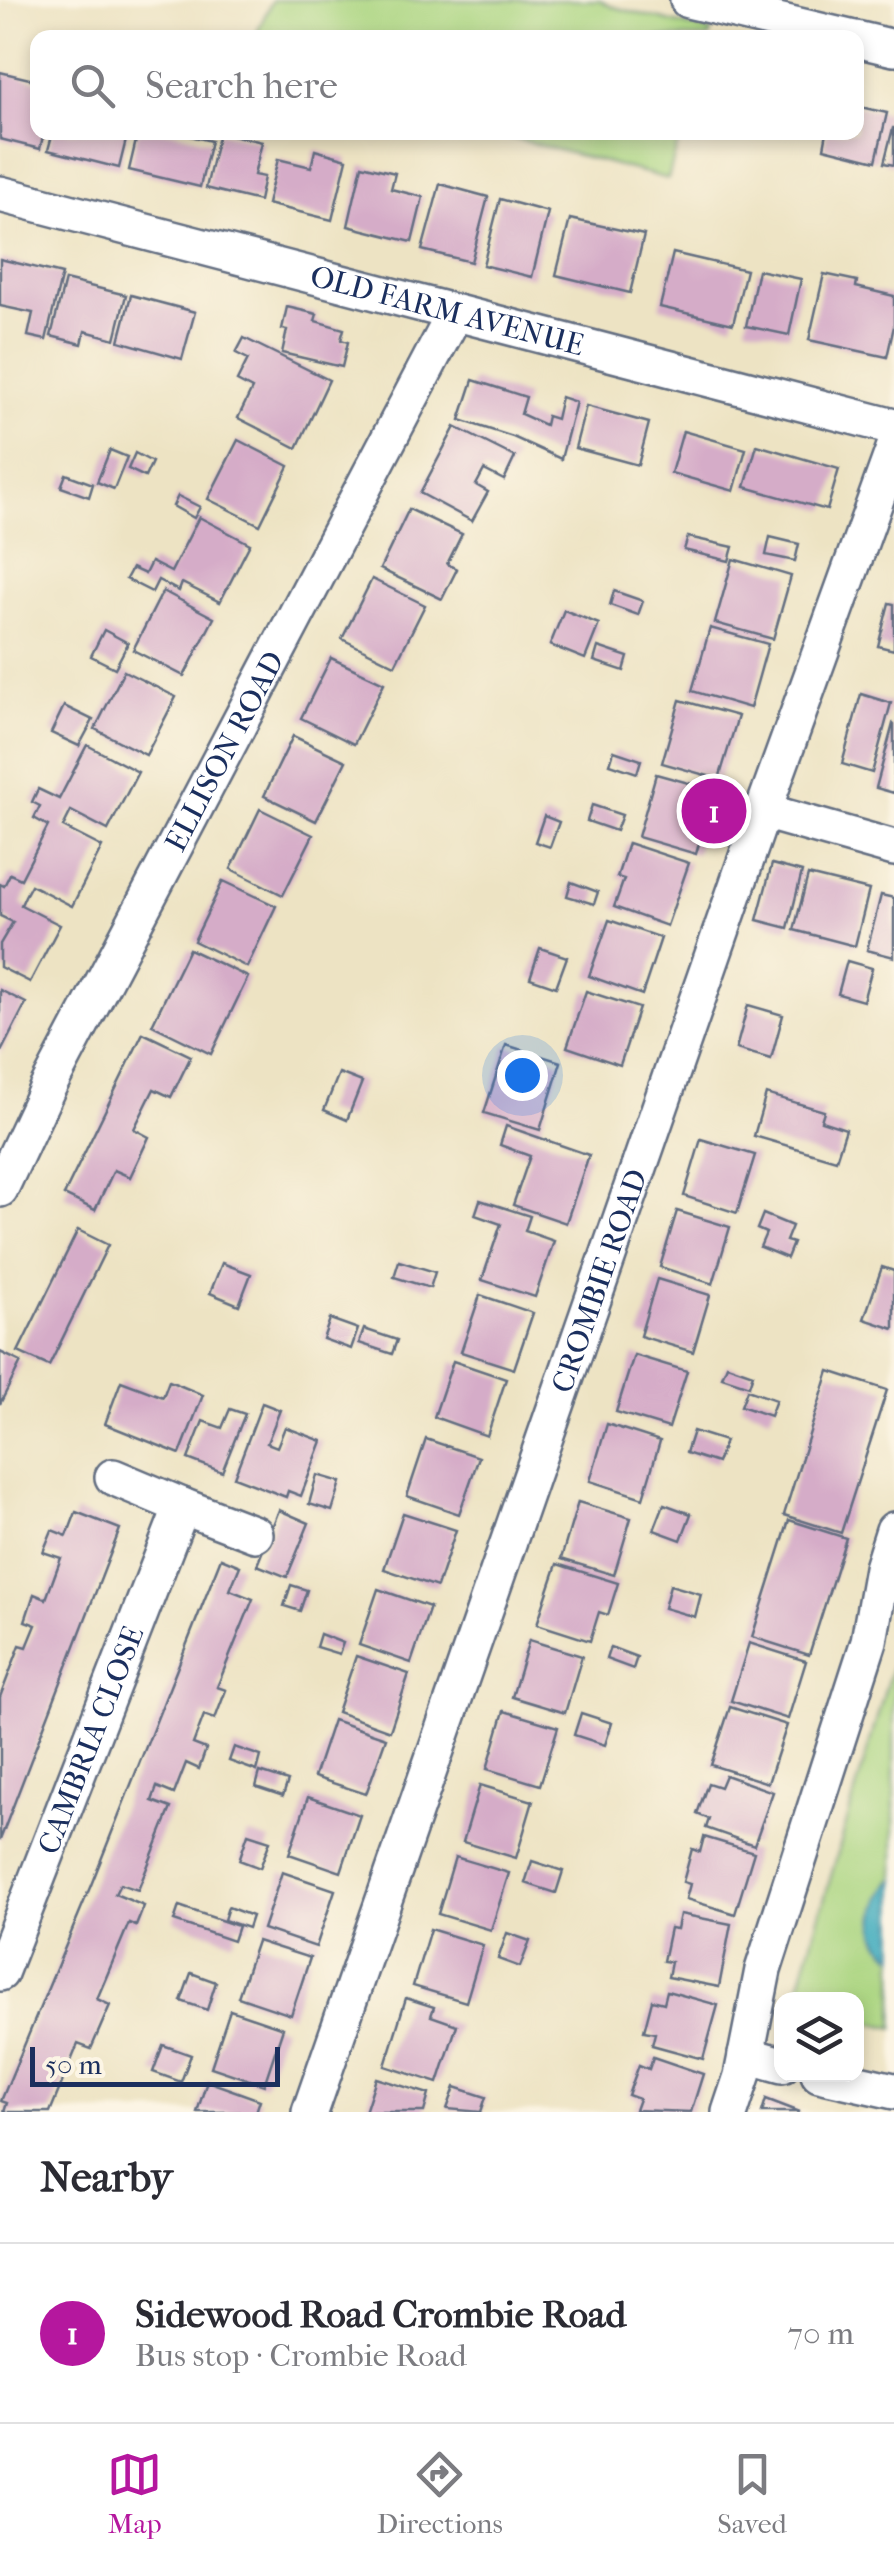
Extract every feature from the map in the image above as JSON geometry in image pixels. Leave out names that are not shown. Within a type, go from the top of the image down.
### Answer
[{"type":"street","points":[[688,0],[818,30]]},
{"type":"street","points":[[864,41],[894,48]]},
{"type":"street","name":"OLD FARM AVENUE","points":[[0,194],[894,427]]},
{"type":"street","name":"ELLISON ROAD","points":[[0,1189],[62,1060],[454,313]]},
{"type":"street","name":"CROMBIE ROAD","points":[[310,2112],[763,810],[894,450]]},
{"type":"street","points":[[763,810],[894,848]]},
{"type":"street","points":[[113,1476],[255,1534]]},
{"type":"street","name":"CAMBRIA CLOSE","points":[[0,1974],[182,1506]]},
{"type":"street","points":[[730,2112],[763,1970],[868,1641],[882,1568],[894,1530]]},
{"type":"street","points":[[746,2055],[774,2063]]},
{"type":"street","points":[[854,2082],[894,2091]]},
{"type":"green space","points":[[272,0],[600,0],[703,30],[258,30]]},
{"type":"green space","points":[[520,140],[679,140],[668,179]]},
{"type":"green space","points":[[894,1659],[894,2028],[864,2021],[864,1992],[797,1992]]},
{"type":"water","points":[[894,1878],[894,1956],[879,1939],[875,1918],[881,1897]]},
{"type":"building","points":[[0,72],[30,79],[30,140],[42,140],[40,149],[0,139]]},
{"type":"building","points":[[864,108],[887,113],[876,161],[824,148],[826,140],[864,140]]},
{"type":"building","points":[[894,128],[894,165],[884,163]]},
{"type":"building","points":[[51,140],[126,140],[119,168],[48,150]]},
{"type":"building","points":[[136,140],[211,141],[200,187],[129,170]]},
{"type":"building","points":[[217,140],[262,142],[254,175],[264,177],[259,201],[206,188]]},
{"type":"building","points":[[315,150],[347,159],[332,220],[267,204],[278,159],[311,167]]},
{"type":"building","points":[[362,165],[395,173],[391,189],[423,197],[412,242],[348,226]]},
{"type":"building","points":[[440,184],[488,197],[471,262],[422,250]]},
{"type":"building","points":[[500,199],[548,212],[532,277],[483,265]]},
{"type":"building","points":[[570,219],[644,235],[630,293],[556,275]]},
{"type":"building","points":[[673,253],[746,270],[733,324],[660,307]]},
{"type":"building","points":[[0,259],[62,274],[46,340],[28,336],[33,313],[0,306]]},
{"type":"building","points":[[758,270],[801,279],[789,335],[746,326]]},
{"type":"building","points":[[824,274],[857,281],[856,287],[894,296],[894,326],[887,357],[809,340]]},
{"type":"building","points":[[65,280],[126,295],[115,339],[85,331],[82,344],[51,336]]},
{"type":"building","points":[[131,295],[195,312],[182,359],[119,341]]},
{"type":"building","points":[[287,307],[317,314],[315,321],[344,329],[341,340],[348,342],[342,367],[282,353]]},
{"type":"building","points":[[244,338],[329,380],[297,448],[238,418],[252,389],[237,381],[248,359],[236,353]]},
{"type":"building","points":[[473,380],[526,397],[521,414],[545,425],[547,416],[556,419],[561,397],[576,402],[561,459],[513,437],[460,420]]},
{"type":"building","points":[[586,406],[649,423],[638,465],[575,448]]},
{"type":"building","points":[[455,427],[515,457],[504,480],[484,470],[476,485],[488,492],[472,521],[420,493]]},
{"type":"building","points":[[683,431],[746,449],[734,491],[671,473]]},
{"type":"building","points":[[238,440],[289,466],[260,525],[208,499]]},
{"type":"building","points":[[757,445],[839,469],[827,510],[745,487]]},
{"type":"building","points":[[110,450],[127,457],[114,489],[97,482]]},
{"type":"building","points":[[135,453],[152,462],[145,477],[128,469]]},
{"type":"building","points":[[66,474],[93,484],[89,497],[61,487]]},
{"type":"building","points":[[178,496],[200,507],[194,518],[173,506]]},
{"type":"building","points":[[409,509],[462,534],[447,564],[457,569],[442,599],[380,569]]},
{"type":"building","points":[[199,517],[250,544],[220,602],[182,583],[179,591],[158,580],[152,592],[126,579],[132,568],[145,574],[151,562],[171,572]]},
{"type":"building","points":[[688,537],[733,547],[729,561],[684,550]]},
{"type":"building","points":[[770,537],[799,544],[795,561],[766,555]]},
{"type":"building","points":[[733,559],[791,576],[773,639],[715,623]]},
{"type":"building","points":[[372,579],[425,605],[395,665],[342,639]]},
{"type":"building","points":[[163,591],[214,618],[184,676],[133,650]]},
{"type":"building","points":[[614,591],[643,601],[638,615],[610,605]]},
{"type":"building","points":[[889,603],[894,604],[894,650],[878,646]]},
{"type":"building","points":[[564,610],[599,624],[585,659],[550,645]]},
{"type":"building","points":[[710,628],[768,644],[750,708],[692,691]]},
{"type":"building","points":[[104,630],[128,643],[115,668],[91,656]]},
{"type":"building","points":[[598,647],[628,657],[624,671],[594,661]]},
{"type":"building","points":[[331,658],[384,683],[354,744],[301,718]]},
{"type":"building","points":[[124,671],[176,697],[146,755],[95,729]]},
{"type":"building","points":[[861,694],[891,703],[872,773],[842,764]]},
{"type":"building","points":[[680,700],[738,716],[719,779],[662,763]]},
{"type":"building","points":[[64,706],[93,720],[79,746],[51,733]]},
{"type":"building","points":[[894,725],[894,793],[876,788]]},
{"type":"building","points":[[293,736],[346,761],[316,821],[264,796]]},
{"type":"building","points":[[87,745],[138,772],[108,830],[71,811],[63,827],[102,847],[72,906],[31,885],[25,896],[21,905],[60,925],[30,982],[0,967],[0,944],[13,922],[0,916],[0,884],[4,886],[10,874],[21,879],[48,826],[34,818],[40,806],[32,802],[38,789],[59,799]]},
{"type":"building","points":[[614,751],[641,760],[637,773],[610,764]]},
{"type":"building","points":[[656,774],[714,790],[696,854],[638,837]]},
{"type":"building","points":[[592,805],[622,815],[616,831],[587,821]]},
{"type":"building","points":[[260,809],[313,835],[283,895],[231,869]]},
{"type":"building","points":[[544,816],[559,822],[550,847],[535,842]]},
{"type":"building","points":[[628,843],[689,863],[667,926],[614,907],[624,879],[617,877]]},
{"type":"building","points":[[772,864],[802,872],[788,928],[757,920]]},
{"type":"building","points":[[808,875],[869,890],[855,946],[794,930]]},
{"type":"building","points":[[223,881],[276,906],[247,967],[194,941]]},
{"type":"building","points":[[571,882],[598,892],[594,904],[567,896]]},
{"type":"building","points":[[881,895],[894,898],[894,957],[867,950]]},
{"type":"building","points":[[609,920],[661,938],[642,995],[589,976]]},
{"type":"building","points":[[540,948],[567,957],[556,987],[530,978]]},
{"type":"building","points":[[189,949],[248,977],[211,1054],[152,1025]]},
{"type":"building","points":[[847,961],[872,968],[863,1001],[838,994]]},
{"type":"building","points":[[0,990],[26,1003],[0,1054]]},
{"type":"building","points":[[586,991],[639,1008],[620,1065],[567,1047]]},
{"type":"building","points":[[748,1005],[783,1015],[771,1059],[736,1049]]},
{"type":"building","points":[[143,1033],[191,1056],[171,1097],[154,1089],[134,1129],[149,1137],[130,1177],[114,1170],[95,1210],[64,1195]]},
{"type":"building","points":[[506,1045],[561,1062],[540,1130],[484,1113]]},
{"type":"building","points":[[339,1073],[362,1082],[347,1120],[324,1110]]},
{"type":"building","points":[[766,1094],[824,1111],[821,1121],[846,1129],[836,1160],[754,1136]]},
{"type":"building","points":[[506,1126],[589,1155],[566,1223],[513,1205],[530,1156],[500,1145]]},
{"type":"building","points":[[701,1139],[755,1155],[737,1213],[684,1196]]},
{"type":"building","points":[[480,1200],[530,1216],[525,1231],[554,1241],[535,1297],[482,1280],[501,1224],[475,1215]]},
{"type":"building","points":[[677,1211],[730,1227],[713,1284],[660,1267]]},
{"type":"building","points":[[763,1214],[792,1226],[786,1241],[793,1243],[787,1258],[760,1247],[766,1233],[757,1229]]},
{"type":"building","points":[[78,1230],[108,1245],[49,1366],[18,1352]]},
{"type":"building","points":[[399,1261],[435,1272],[430,1288],[394,1277]]},
{"type":"building","points":[[222,1263],[251,1274],[239,1305],[210,1293]]},
{"type":"building","points":[[882,1267],[894,1271],[894,1329],[864,1319]]},
{"type":"building","points":[[657,1279],[710,1295],[693,1352],[640,1336]]},
{"type":"building","points":[[480,1295],[533,1313],[514,1369],[461,1352]]},
{"type":"building","points":[[330,1319],[358,1329],[351,1349],[323,1339]]},
{"type":"building","points":[[364,1329],[397,1340],[392,1354],[359,1343]]},
{"type":"building","points":[[0,1352],[21,1362],[0,1404]]},
{"type":"building","points":[[634,1355],[687,1371],[669,1428],[616,1412]]},
{"type":"building","points":[[453,1361],[506,1379],[487,1436],[434,1417]]},
{"type":"building","points":[[727,1365],[753,1374],[749,1386],[722,1377]]},
{"type":"building","points":[[829,1371],[887,1390],[841,1533],[784,1515]]},
{"type":"building","points":[[121,1381],[163,1397],[169,1381],[203,1395],[180,1454],[105,1424]]},
{"type":"building","points":[[747,1390],[776,1400],[770,1416],[741,1406]]},
{"type":"building","points":[[262,1403],[280,1410],[267,1443],[277,1447],[285,1427],[322,1441],[301,1496],[288,1491],[286,1497],[234,1477]]},
{"type":"building","points":[[230,1409],[245,1414],[222,1472],[188,1459],[203,1421],[222,1428]]},
{"type":"building","points":[[607,1424],[660,1441],[643,1498],[590,1481]]},
{"type":"building","points":[[693,1431],[725,1441],[717,1463],[686,1453]]},
{"type":"building","points":[[426,1439],[479,1457],[459,1514],[407,1496]]},
{"type":"building","points":[[317,1475],[341,1482],[332,1511],[309,1504]]},
{"type":"building","points":[[578,1502],[631,1518],[614,1575],[561,1559]]},
{"type":"building","points":[[664,1504],[691,1514],[681,1540],[654,1530]]},
{"type":"building","points":[[279,1510],[309,1523],[287,1577],[257,1565]]},
{"type":"building","points":[[76,1512],[120,1529],[0,1840],[0,1697],[20,1645],[27,1647],[36,1625],[25,1621],[34,1594],[46,1599],[61,1558],[43,1552],[52,1530],[67,1536]]},
{"type":"building","points":[[403,1513],[456,1530],[437,1587],[384,1569]]},
{"type":"building","points":[[789,1520],[846,1538],[809,1655],[752,1637]]},
{"type":"building","points":[[221,1558],[240,1566],[230,1590],[253,1599],[217,1687],[226,1690],[215,1719],[204,1715],[193,1744],[206,1749],[199,1769],[186,1763],[174,1794],[157,1787],[152,1801],[171,1808],[138,1890],[120,1884],[115,1894],[144,1906],[136,1926],[129,1923],[97,1999],[110,2005],[91,2049],[78,2044],[50,2112],[4,2112],[7,2103],[1,2101]]},
{"type":"building","points":[[557,1564],[618,1583],[608,1615],[599,1612],[590,1641],[537,1624]]},
{"type":"building","points":[[291,1585],[307,1590],[300,1611],[284,1606]]},
{"type":"building","points":[[670,1585],[701,1594],[695,1617],[664,1608]]},
{"type":"building","points":[[378,1589],[430,1607],[411,1663],[359,1645]]},
{"type":"building","points":[[320,1634],[343,1643],[339,1654],[316,1647]]},
{"type":"building","points":[[529,1640],[582,1656],[565,1713],[512,1697]]},
{"type":"building","points":[[749,1643],[806,1661],[788,1719],[731,1701]]},
{"type":"building","points":[[610,1647],[637,1657],[633,1669],[606,1659]]},
{"type":"building","points":[[356,1656],[409,1674],[390,1731],[337,1712]]},
{"type":"building","points":[[730,1707],[787,1725],[768,1783],[711,1765]]},
{"type":"building","points":[[504,1711],[558,1727],[540,1785],[487,1769]]},
{"type":"building","points":[[581,1713],[612,1723],[605,1745],[574,1735]]},
{"type":"building","points":[[333,1720],[386,1738],[366,1794],[314,1777]]},
{"type":"building","points":[[234,1747],[261,1756],[257,1771],[229,1761]]},
{"type":"building","points":[[260,1772],[288,1781],[283,1796],[256,1787]]},
{"type":"building","points":[[725,1775],[773,1792],[754,1845],[706,1828],[709,1819],[697,1814],[708,1783],[720,1787]]},
{"type":"building","points":[[480,1785],[533,1801],[516,1858],[463,1842]]},
{"type":"building","points":[[308,1797],[360,1815],[341,1872],[289,1854]]},
{"type":"building","points":[[248,1834],[270,1841],[260,1868],[239,1860]]},
{"type":"building","points":[[704,1837],[754,1852],[735,1914],[686,1899],[690,1884],[683,1882],[692,1849],[700,1852]]},
{"type":"building","points":[[455,1857],[509,1873],[491,1930],[438,1914]]},
{"type":"building","points":[[532,1861],[563,1871],[556,1893],[525,1883]]},
{"type":"building","points":[[282,1872],[335,1890],[316,1947],[263,1929]]},
{"type":"building","points":[[179,1906],[238,1926],[233,1941],[174,1921]]},
{"type":"building","points":[[228,1907],[252,1916],[248,1928],[224,1920]]},
{"type":"building","points":[[680,1914],[731,1924],[719,1987],[668,1977],[671,1962],[663,1961],[670,1928],[677,1929]]},
{"type":"building","points":[[430,1929],[483,1945],[466,2002],[413,1986]]},
{"type":"building","points":[[507,1933],[530,1941],[520,1967],[498,1959]]},
{"type":"building","points":[[257,1941],[310,1958],[291,2015],[238,1997]]},
{"type":"building","points":[[191,1973],[216,1982],[207,2010],[181,2001]]},
{"type":"building","points":[[667,1991],[718,2005],[703,2059],[652,2045],[655,2033],[644,2031],[652,2000],[664,2003]]},
{"type":"building","points":[[406,1998],[434,2007],[431,2016],[457,2025],[438,2083],[385,2066]]},
{"type":"building","points":[[230,2010],[283,2028],[264,2085],[211,2067]]},
{"type":"building","points":[[163,2045],[191,2055],[181,2082],[153,2072]]},
{"type":"building","points":[[653,2057],[703,2074],[691,2112],[635,2110],[639,2099],[628,2095],[639,2065],[649,2069]]},
{"type":"building","points":[[376,2078],[429,2094],[424,2112],[365,2112]]},
{"type":"building","points":[[207,2081],[260,2100],[256,2112],[197,2112]]},
{"type":"building","points":[[455,2087],[486,2097],[481,2112],[447,2109]]},
{"type":"building","points":[[766,2099],[800,2112],[762,2112]]},
{"type":"place","name":"Sidewood Road Crombie Road","points":[[714,811]]}]
